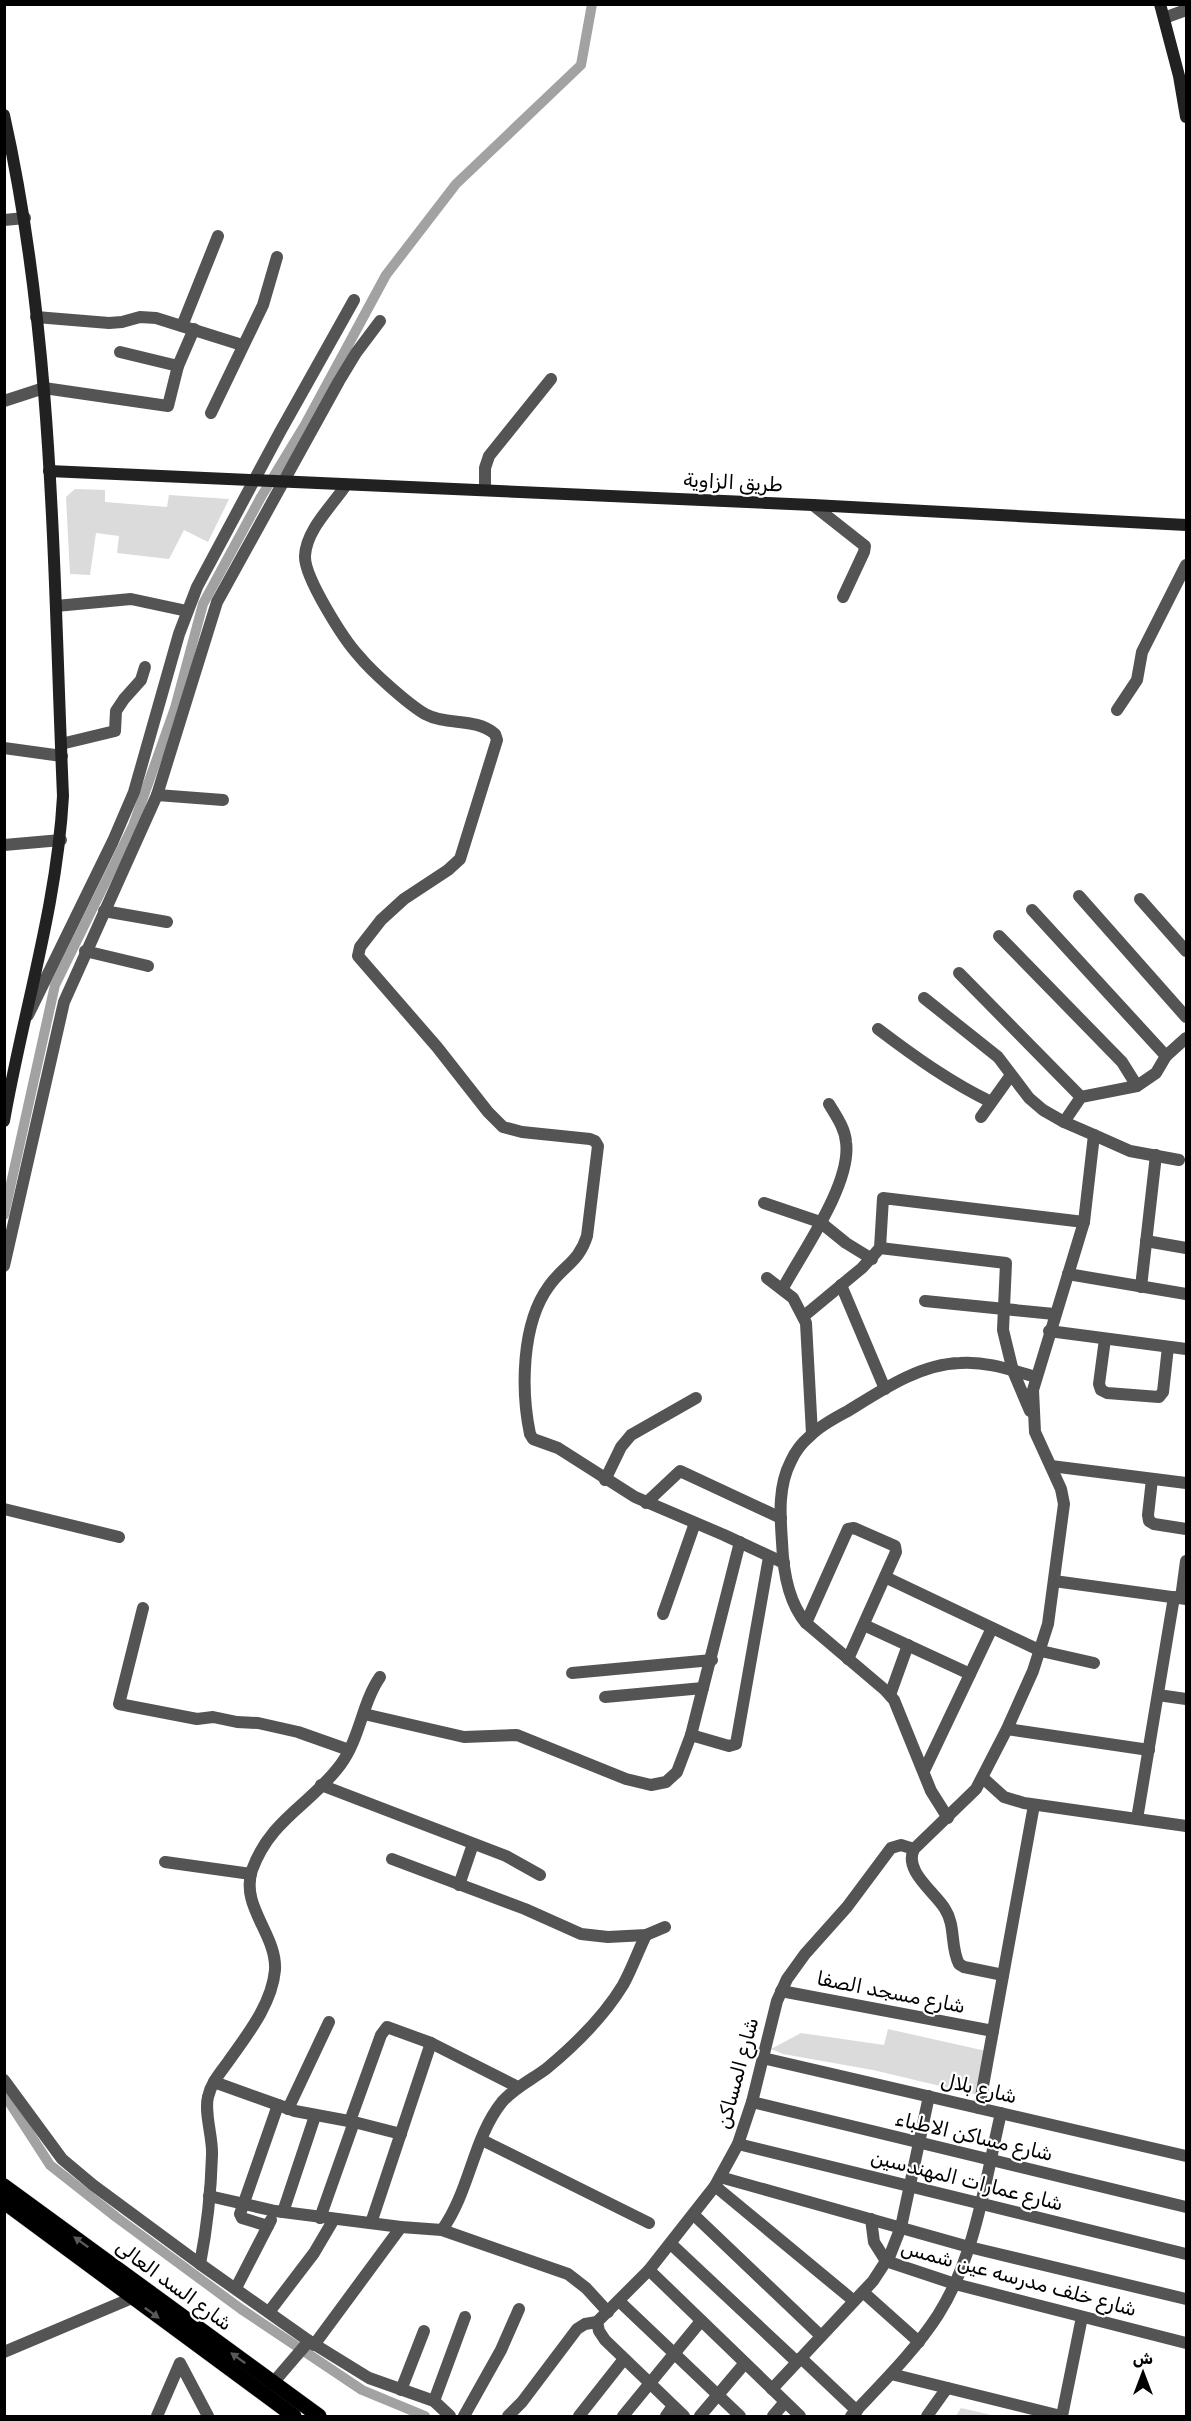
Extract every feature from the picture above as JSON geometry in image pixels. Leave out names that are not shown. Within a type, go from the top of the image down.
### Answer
[{"type":"main road","name":"شارع السد العالى","points":[[4,2186],[132,2298],[294,2416]]},
{"type":"main road","name":"شارع السد العالى","points":[[4,2202],[47,2225],[319,2416]]},
{"type":"street","points":[[1160,4],[1186,117]]},
{"type":"street","points":[[1164,18],[1186,10]]},
{"type":"street","points":[[4,115],[25,218],[44,388],[50,471],[63,796],[61,840],[48,918],[7,1092],[4,1121]]},
{"type":"street","points":[[4,220],[25,218]]},
{"type":"street","points":[[4,401],[44,388],[168,406],[188,327],[218,236]]},
{"type":"street","points":[[211,413],[263,305],[277,257]]},
{"type":"street","points":[[25,1022],[113,841],[134,792],[187,611],[206,567],[256,481],[354,300]]},
{"type":"street","points":[[36,317],[116,322],[146,316],[242,345]]},
{"type":"street","points":[[4,1266],[36,1130],[58,1020],[85,951],[157,795],[211,616],[280,483],[356,353],[380,321]]},
{"type":"street","points":[[120,352],[177,366]]},
{"type":"street","points":[[485,490],[485,468],[489,456],[551,379]]},
{"type":"street","name":"طريق الزاوية","points":[[50,471],[813,505],[1186,525]]},
{"type":"street","points":[[346,485],[315,528],[308,541],[305,555],[309,576],[328,610],[359,656],[411,704],[430,716],[481,726],[495,734],[497,740],[460,859],[448,870],[404,899],[381,920],[357,953],[437,1047],[488,1112],[503,1126],[522,1132],[590,1139],[597,1144],[589,1224],[584,1248],[574,1262],[553,1280],[537,1308],[529,1339],[525,1391],[529,1431],[533,1439],[558,1448],[605,1480],[646,1503],[784,1563]]},
{"type":"street","points":[[813,505],[865,546],[843,597]]},
{"type":"street","points":[[1117,710],[1137,680],[1142,652],[1186,565]]},
{"type":"street","points":[[56,606],[131,598],[187,611]]},
{"type":"street","points":[[4,748],[61,750],[115,730],[116,711],[141,680],[145,667]]},
{"type":"street","points":[[157,795],[222,800]]},
{"type":"street","points":[[4,845],[61,840]]},
{"type":"street","points":[[1079,896],[1186,1017]]},
{"type":"street","points":[[1140,899],[1186,951]]},
{"type":"street","points":[[1032,910],[1166,1056]]},
{"type":"street","points":[[104,911],[167,922]]},
{"type":"street","points":[[999,936],[1122,1062],[1137,1086]]},
{"type":"street","points":[[85,951],[148,966]]},
{"type":"street","points":[[959,973],[1081,1096]]},
{"type":"street","points":[[924,998],[998,1057],[1029,1098],[1043,1110],[1064,1122],[1130,1150],[1179,1160]]},
{"type":"street","points":[[878,1029],[933,1071],[957,1086],[991,1102]]},
{"type":"street","points":[[1064,1122],[1081,1096],[1137,1086],[1156,1073],[1166,1056],[1186,1038]]},
{"type":"street","points":[[981,1117],[1011,1075]]},
{"type":"street","points":[[783,1288],[820,1222],[843,1174],[847,1156],[846,1139],[843,1128],[829,1104]]},
{"type":"street","points":[[1033,1418],[1033,1390],[1036,1377],[1084,1222],[1094,1135]]},
{"type":"street","points":[[1141,1287],[1156,1155]]},
{"type":"street","points":[[804,1316],[842,1285],[880,1248],[883,1198],[1084,1222]]},
{"type":"street","points":[[764,1203],[820,1222],[846,1243],[872,1258]]},
{"type":"street","points":[[1146,1241],[1186,1248]]},
{"type":"street","points":[[880,1248],[1006,1263],[1003,1330],[1013,1371],[1033,1418],[1039,1443],[1061,1489],[1064,1504],[1048,1624],[1041,1651],[1007,1730],[971,1797],[914,1850],[911,1859],[913,1868],[944,1907],[950,1919],[959,1964],[1003,1975]]},
{"type":"street","points":[[1068,1274],[1186,1294]]},
{"type":"street","points":[[767,1278],[783,1288],[799,1306],[804,1316],[808,1333],[812,1434]]},
{"type":"street","points":[[842,1285],[885,1389]]},
{"type":"street","points":[[925,1300],[1054,1314]]},
{"type":"street","points":[[1049,1331],[1186,1349]]},
{"type":"street","points":[[1105,1339],[1100,1387],[1104,1392],[1119,1394],[1154,1398],[1162,1395],[1168,1347]]},
{"type":"street","points":[[948,1818],[931,1791],[901,1713],[890,1695],[806,1623],[797,1611],[784,1563],[781,1498],[786,1473],[792,1460],[812,1434],[885,1389],[915,1374],[946,1364],[984,1364],[1036,1377]]},
{"type":"street","points":[[605,1480],[621,1447],[631,1435],[696,1398]]},
{"type":"street","points":[[1051,1466],[1186,1483]]},
{"type":"street","points":[[646,1503],[680,1471],[781,1518]]},
{"type":"street","points":[[1152,1479],[1149,1521],[1154,1524],[1186,1529]]},
{"type":"street","points":[[4,1509],[119,1538]]},
{"type":"street","points":[[663,1614],[695,1523]]},
{"type":"street","points":[[806,1623],[850,1528],[895,1546],[896,1552],[848,1659]]},
{"type":"street","points":[[364,1714],[464,1737],[517,1735],[626,1779],[651,1785],[666,1782],[672,1779],[677,1772],[691,1735],[712,1660],[740,1542]]},
{"type":"street","points":[[691,1735],[729,1746],[736,1744],[769,1557]]},
{"type":"street","points":[[1137,1820],[1158,1695],[1181,1598],[1186,1561]]},
{"type":"street","points":[[885,1577],[1041,1651],[1094,1663]]},
{"type":"street","points":[[1054,1581],[1181,1598]]},
{"type":"street","points":[[143,1608],[119,1704],[197,1719],[213,1717],[258,1723],[298,1732],[349,1750]]},
{"type":"street","points":[[864,1625],[970,1674]]},
{"type":"street","points":[[924,1771],[992,1628]]},
{"type":"street","points":[[890,1695],[908,1645]]},
{"type":"street","points":[[572,1673],[712,1660]]},
{"type":"street","points":[[200,2264],[209,2196],[212,2146],[207,2102],[214,2082],[254,2024],[264,2005],[275,1971],[271,1947],[252,1903],[249,1889],[251,1874],[261,1849],[277,1827],[340,1766],[364,1714],[371,1691],[380,1677]]},
{"type":"street","points":[[605,1697],[703,1688]]},
{"type":"street","points":[[1158,1695],[1186,1699]]},
{"type":"street","points":[[1007,1730],[1149,1750]]},
{"type":"street","points":[[982,1778],[1004,1797],[1034,1805],[1186,1826]]},
{"type":"street","points":[[321,1785],[519,1862],[540,1875]]},
{"type":"street","points":[[980,2108],[1034,1805]]},
{"type":"street","points":[[459,1885],[473,1844]]},
{"type":"street","name":"شارع المساكن","points":[[508,2416],[522,2402],[577,2329],[585,2324],[597,2322],[608,2312],[649,2270],[694,2215],[718,2181],[738,2144],[752,2102],[781,1991],[806,1954],[847,1907],[891,1848],[901,1845],[914,1850]]},
{"type":"street","points":[[392,1859],[525,1909],[581,1934],[608,1937],[646,1935],[665,1928]]},
{"type":"street","points":[[165,1862],[251,1874]]},
{"type":"street","points":[[442,2230],[455,2210],[487,2127],[502,2102],[519,2087],[546,2069],[596,2023],[623,1984],[646,1935]]},
{"type":"street","name":"شارع مسجد الصفا","points":[[781,1991],[993,2031]]},
{"type":"street","points":[[268,2226],[242,2218],[240,2214],[283,2107],[329,2022]]},
{"type":"street","points":[[320,2218],[385,2028],[390,2027],[431,2043],[519,2087]]},
{"type":"street","points":[[371,2223],[431,2043]]},
{"type":"street","name":"شارع بلال","points":[[763,2058],[1186,2156]]},
{"type":"street","points":[[4,2080],[62,2159],[93,2185],[269,2312],[309,2344],[369,2378],[434,2401],[450,2416]]},
{"type":"street","points":[[214,2082],[315,2116],[401,2134]]},
{"type":"street","points":[[772,2389],[858,2296],[886,2261],[902,2227],[928,2096]]},
{"type":"street","name":"شارع مساكن الاطباء","points":[[752,2102],[1186,2207]]},
{"type":"street","points":[[671,2244],[799,2360],[854,2414],[919,2342],[955,2284],[969,2247],[1001,2113]]},
{"type":"street","points":[[236,2288],[268,2226],[279,2212],[315,2116]]},
{"type":"street","points":[[482,2140],[649,2223]]},
{"type":"street","name":"شارع عمارات المهندسين","points":[[738,2144],[1186,2254]]},
{"type":"street","points":[[718,2181],[902,2227],[969,2247],[1186,2299]]},
{"type":"street","points":[[718,2181],[858,2296],[919,2342]]},
{"type":"street","points":[[209,2196],[279,2212],[320,2218],[442,2230],[502,2252],[537,2261],[568,2274],[586,2288],[608,2312]]},
{"type":"street","points":[[694,2215],[821,2336]]},
{"type":"street","points":[[269,2312],[314,2253],[334,2219]]},
{"type":"street","name":"شارع خلف مدرسه عين شمس","points":[[871,2219],[874,2242],[886,2261],[955,2284],[1186,2343]]},
{"type":"street","points":[[272,2384],[309,2344],[401,2227]]},
{"type":"street","points":[[649,2270],[800,2416]]},
{"type":"street","points":[[4,2352],[132,2298]]},
{"type":"street","points":[[619,2301],[740,2416]]},
{"type":"street","points":[[464,2416],[501,2350],[519,2309]]},
{"type":"street","points":[[891,2374],[1061,2416],[1082,2317]]},
{"type":"street","points":[[434,2401],[465,2318]]},
{"type":"street","points":[[623,2416],[701,2321]]},
{"type":"street","points":[[597,2322],[602,2336],[684,2416]]},
{"type":"street","points":[[401,2390],[424,2331]]},
{"type":"street","points":[[579,2416],[624,2359]]},
{"type":"street","points":[[157,2416],[180,2363],[208,2416]]},
{"type":"street","points":[[700,2416],[745,2363]]},
{"type":"street","points":[[927,2416],[947,2388]]},
{"type":"street","points":[[773,2416],[785,2402]]},
{"type":"street","points":[[666,2416],[673,2406]]},
{"type":"shaded area","points":[[75,489],[105,490],[105,502],[167,507],[169,495],[229,499],[208,542],[184,530],[169,559],[117,553],[119,536],[96,533],[90,575],[70,574],[66,497]]},
{"type":"shaded area","points":[[888,2029],[986,2051],[978,2095],[873,2070],[783,2054],[771,2049],[801,2033],[884,2045]]},
{"type":"shaded area","points":[[961,2408],[996,2416],[956,2416]]},
{"type":"waterway","points":[[4,1215],[55,985],[133,826],[175,708],[203,604],[261,497],[306,423],[386,275],[456,184],[581,65],[592,4]]},
{"type":"waterway","points":[[4,2094],[50,2165],[116,2217],[241,2309],[362,2390],[425,2416]]}]
